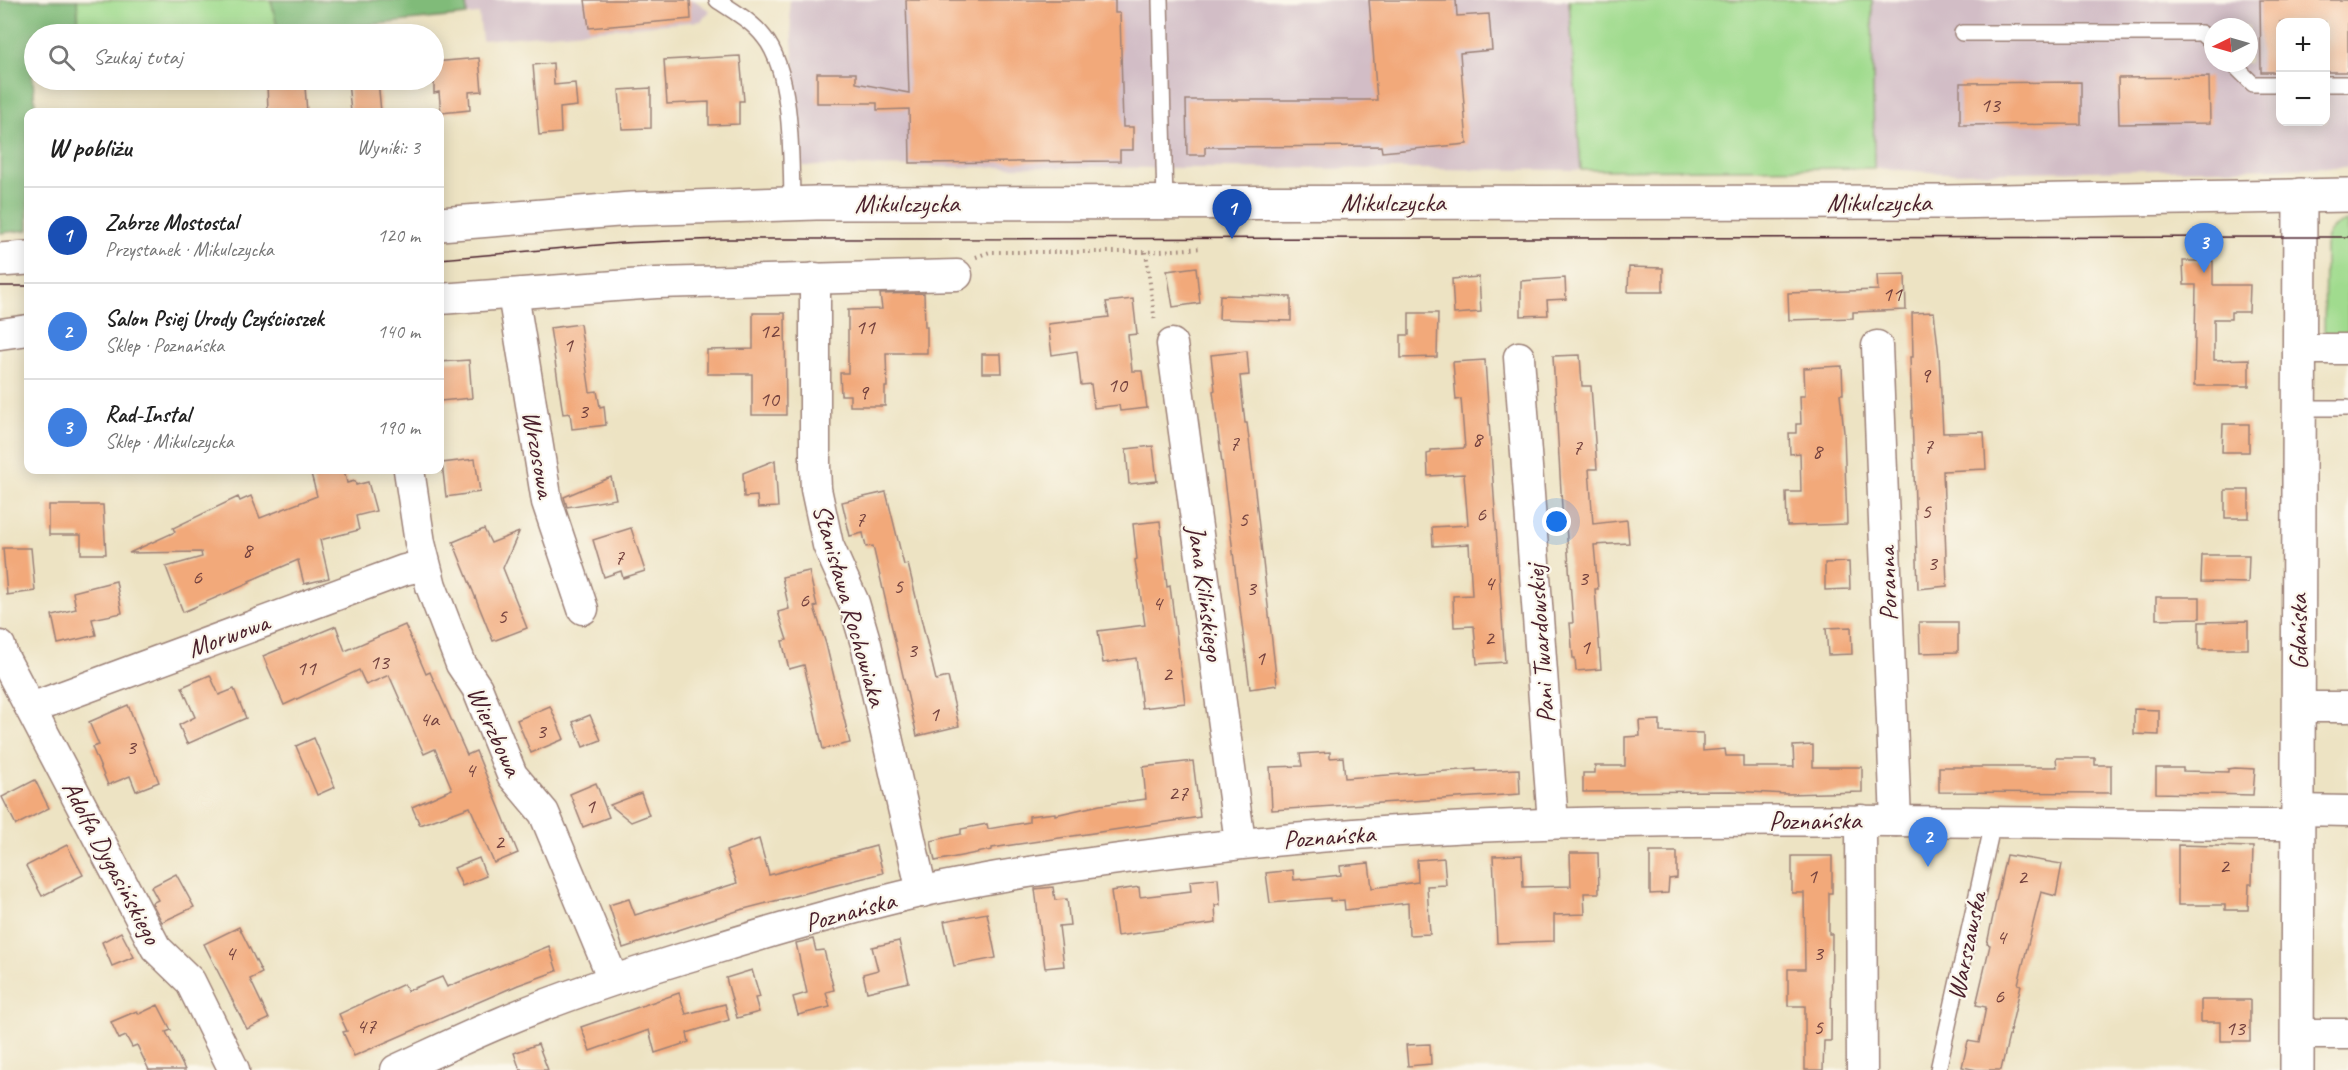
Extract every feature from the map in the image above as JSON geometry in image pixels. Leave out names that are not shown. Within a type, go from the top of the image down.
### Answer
[{"type":"main road","name":"Gdańska","points":[[2297,1070],[2300,195]]},
{"type":"main road","name":"Mikulczycka","points":[[444,224],[631,209],[792,204],[1947,202],[2348,195]]},
{"type":"main road","points":[[0,260],[24,258]]},
{"type":"street","points":[[444,299],[656,283],[957,275]]},
{"type":"street","name":"Stanisława Rochowiaka","points":[[815,278],[815,466],[819,508],[828,545],[854,603],[867,644],[922,892]]},
{"type":"street","name":"Wrzosowa","points":[[513,294],[544,493],[583,609]]},
{"type":"street","points":[[0,334],[24,331]]},
{"type":"street","name":"Jana Kilińskiego","points":[[1172,344],[1240,842]]},
{"type":"street","name":"Poranna","points":[[1877,346],[1896,821]]},
{"type":"street","points":[[2299,349],[2348,349]]},
{"type":"street","name":"Pani Twardowskiej","points":[[1519,357],[1553,822]]},
{"type":"street","name":"Wierzbowa","points":[[411,474],[425,565],[461,664],[477,688],[512,776],[544,813],[613,980]]},
{"type":"street","name":"Morwowa","points":[[31,708],[404,570],[425,565]]},
{"type":"street","name":"Adolfa Dygasińskiego","points":[[0,646],[3,656],[156,948],[190,981],[234,1070]]},
{"type":"street","points":[[2298,707],[2348,707]]},
{"type":"street","name":"Poznańska","points":[[396,1070],[504,1021],[613,980],[763,934],[922,892],[1067,866],[1240,842],[1553,822],[1861,820],[1993,823],[2297,818],[2348,811]]},
{"type":"street","points":[[1861,820],[1862,1070]]},
{"type":"street","points":[[2297,1034],[2348,1034]]},
{"type":"lane","points":[[717,0],[759,31],[775,53],[782,70],[791,166],[792,204]]},
{"type":"lane","points":[[1160,0],[1165,203]]},
{"type":"lane","points":[[1962,33],[2201,33],[2204,36]]},
{"type":"lane","points":[[2241,72],[2253,84],[2276,84]]},
{"type":"lane","points":[[2330,84],[2348,84]]},
{"type":"lane","points":[[2299,408],[2348,408]]},
{"type":"lane","name":"Warszawska","points":[[1938,1070],[1993,823]]},
{"type":"path","points":[[957,275],[957,266],[990,252],[1146,252],[1203,248]]},
{"type":"path","points":[[1146,252],[1155,327],[1172,344]]},
{"type":"shaded area","points":[[466,0],[694,0],[710,11],[701,21],[482,40],[479,14],[467,15]]},
{"type":"shaded area","points":[[789,0],[1569,0],[1581,170],[802,166]]},
{"type":"shaded area","points":[[1872,0],[2348,0],[2348,167],[1942,173],[1874,168]]},
{"type":"green space","points":[[0,0],[77,0],[78,24],[24,24],[24,90],[34,90],[36,108],[24,108],[24,230],[0,233]]},
{"type":"green space","points":[[77,0],[271,0],[277,24],[78,24]]},
{"type":"green space","points":[[271,0],[466,0],[467,15],[378,24],[277,24]]},
{"type":"green space","points":[[1569,0],[1872,0],[1874,168],[1581,170]]},
{"type":"green space","points":[[2348,221],[2348,348],[2324,348],[2325,245],[2332,229]]},
{"type":"building","points":[[585,0],[690,0],[691,19],[589,28]]},
{"type":"building","points":[[906,0],[1115,0],[1115,13],[1120,13],[1123,127],[1133,127],[1133,150],[1120,150],[1120,161],[910,163],[909,109],[877,110],[877,103],[817,103],[817,73],[856,73],[856,83],[909,93]]},
{"type":"building","points":[[1369,0],[1456,0],[1457,16],[1489,14],[1492,50],[1460,53],[1467,144],[1382,152],[1381,146],[1205,147],[1205,155],[1187,155],[1186,100],[1377,100]]},
{"type":"building","points":[[2260,0],[2348,0],[2348,72],[2330,72],[2330,18],[2276,18],[2276,72],[2261,72]]},
{"type":"building","points":[[740,56],[744,101],[739,101],[739,124],[709,125],[709,102],[667,104],[664,60]]},
{"type":"building","points":[[479,58],[482,91],[469,92],[470,110],[444,113],[444,108],[441,108],[439,92],[434,93],[434,90],[444,90],[444,61]]},
{"type":"building","points":[[553,63],[554,85],[575,83],[577,106],[560,108],[561,133],[539,135],[533,65]]},
{"type":"building","points":[[2209,77],[2210,123],[2119,124],[2118,78]]},
{"type":"building","points":[[2081,82],[2081,124],[1960,125],[1960,83]]},
{"type":"building","points":[[651,88],[651,128],[622,129],[619,90]]},
{"type":"building","points":[[267,90],[305,90],[307,108],[268,108]]},
{"type":"building","points":[[349,90],[379,90],[381,108],[351,108]]},
{"type":"building","points":[[2183,261],[2213,261],[2213,285],[2250,285],[2249,312],[2231,312],[2231,319],[2214,319],[2214,360],[2249,359],[2249,386],[2194,386],[2196,285],[2184,285]]},
{"type":"building","points":[[1196,267],[1200,303],[1173,307],[1167,271]]},
{"type":"building","points":[[1629,267],[1663,268],[1663,292],[1628,292]]},
{"type":"building","points":[[1905,274],[1906,310],[1853,312],[1853,318],[1789,320],[1788,293],[1878,290],[1877,275]]},
{"type":"building","points":[[1479,277],[1481,312],[1454,314],[1452,279]]},
{"type":"building","points":[[1565,278],[1566,299],[1547,300],[1548,315],[1521,316],[1521,281]]},
{"type":"building","points":[[924,293],[927,353],[886,353],[885,406],[850,406],[850,395],[841,395],[840,373],[848,373],[848,310],[882,309],[880,294]]},
{"type":"building","points":[[1220,295],[1291,297],[1291,321],[1219,319]]},
{"type":"building","points":[[1133,299],[1137,334],[1128,335],[1132,371],[1142,371],[1147,408],[1120,411],[1119,405],[1094,408],[1091,384],[1081,385],[1077,351],[1052,355],[1048,324],[1109,317],[1106,302]]},
{"type":"building","points":[[1934,312],[1943,433],[1984,432],[1986,469],[1943,471],[1947,586],[1918,589],[1910,357],[1913,357],[1912,313]]},
{"type":"building","points":[[753,313],[785,313],[786,415],[752,415],[752,374],[707,374],[707,350],[753,349]]},
{"type":"building","points":[[1409,313],[1438,313],[1437,357],[1401,358],[1401,335],[1409,335]]},
{"type":"building","points":[[580,324],[590,392],[597,391],[600,407],[604,406],[606,425],[572,429],[570,413],[563,414],[550,328]]},
{"type":"building","points":[[1247,351],[1249,375],[1240,376],[1277,685],[1250,689],[1213,391],[1215,390],[1211,355]]},
{"type":"building","points":[[982,354],[1001,354],[1002,373],[982,373]]},
{"type":"building","points":[[1580,355],[1582,386],[1591,386],[1597,469],[1589,469],[1593,524],[1627,520],[1629,543],[1594,545],[1601,669],[1576,671],[1570,623],[1573,623],[1566,525],[1563,525],[1553,356]]},
{"type":"building","points":[[469,360],[472,398],[444,401],[444,362]]},
{"type":"building","points":[[1485,360],[1505,662],[1477,664],[1474,626],[1454,627],[1453,596],[1472,595],[1469,544],[1433,546],[1432,527],[1468,525],[1464,474],[1428,476],[1427,454],[1431,453],[1431,450],[1465,448],[1461,399],[1456,400],[1453,362]]},
{"type":"building","points":[[1842,366],[1843,394],[1840,394],[1844,432],[1847,524],[1787,526],[1786,492],[1801,492],[1800,453],[1790,454],[1789,433],[1796,433],[1796,424],[1801,424],[1800,396],[1805,396],[1804,368]]},
{"type":"building","points":[[2223,424],[2249,424],[2249,452],[2222,452]]},
{"type":"building","points":[[1153,446],[1157,481],[1129,484],[1126,449]]},
{"type":"building","points":[[475,459],[480,492],[446,497],[444,463]]},
{"type":"building","points":[[775,460],[778,507],[758,508],[757,496],[744,497],[743,473]]},
{"type":"building","points":[[311,474],[345,474],[347,483],[355,481],[356,485],[368,482],[376,511],[356,516],[359,530],[320,540],[329,578],[304,584],[298,560],[183,612],[166,567],[202,557],[201,552],[129,553],[175,532],[173,528],[238,497],[240,501],[251,496],[260,518],[317,496]]},
{"type":"building","points":[[611,477],[616,499],[567,507],[564,497]]},
{"type":"building","points":[[2225,490],[2249,490],[2249,518],[2225,518]]},
{"type":"building","points":[[886,492],[904,565],[908,564],[936,680],[948,677],[959,726],[917,736],[873,546],[866,547],[863,533],[850,536],[842,502]]},
{"type":"building","points":[[49,505],[103,505],[106,554],[81,554],[81,535],[49,535]]},
{"type":"building","points":[[1160,521],[1167,587],[1170,586],[1185,703],[1142,708],[1136,658],[1103,663],[1098,631],[1145,625],[1135,560],[1137,559],[1133,524]]},
{"type":"building","points":[[631,528],[645,571],[623,578],[621,571],[604,577],[593,540]]},
{"type":"building","points":[[484,529],[491,543],[519,532],[503,568],[527,628],[493,641],[453,542]]},
{"type":"building","points":[[3,548],[31,548],[35,591],[7,595]]},
{"type":"building","points":[[2202,555],[2249,555],[2248,583],[2201,582]]},
{"type":"building","points":[[1849,562],[1850,589],[1825,590],[1825,563]]},
{"type":"building","points":[[809,571],[817,606],[814,607],[826,644],[850,743],[823,749],[804,665],[789,669],[782,641],[787,640],[778,612],[789,609],[782,577]]},
{"type":"building","points":[[116,581],[122,613],[92,619],[96,635],[58,644],[52,615],[76,609],[73,592]]},
{"type":"building","points":[[2156,597],[2200,597],[2200,618],[2156,619]]},
{"type":"building","points":[[2248,621],[2248,649],[2199,649],[2199,622]]},
{"type":"building","points":[[1919,622],[1958,622],[1958,652],[1920,653]]},
{"type":"building","points":[[405,625],[426,674],[430,672],[467,755],[476,751],[518,853],[494,863],[470,807],[420,825],[412,807],[452,789],[435,749],[424,754],[389,675],[366,685],[359,670],[284,705],[263,656],[336,626],[345,651]]},
{"type":"building","points":[[1851,627],[1852,654],[1828,655],[1826,628]]},
{"type":"building","points":[[210,675],[219,695],[234,689],[246,718],[187,744],[179,725],[195,717],[182,687]]},
{"type":"building","points":[[128,705],[159,782],[136,791],[130,776],[108,785],[92,747],[99,745],[89,722]]},
{"type":"building","points":[[550,706],[564,739],[531,753],[517,720]]},
{"type":"building","points":[[2134,709],[2159,710],[2159,735],[2134,734]]},
{"type":"building","points":[[590,715],[601,740],[583,747],[573,722]]},
{"type":"building","points":[[1660,720],[1660,732],[1703,733],[1703,751],[1725,749],[1726,756],[1743,756],[1743,767],[1794,767],[1793,746],[1813,745],[1813,767],[1862,767],[1862,792],[1787,794],[1732,791],[1583,792],[1583,773],[1595,773],[1595,766],[1625,766],[1625,737],[1640,736],[1639,721]]},
{"type":"building","points":[[314,738],[335,787],[317,795],[296,746]]},
{"type":"building","points":[[1330,752],[1330,758],[1343,757],[1345,778],[1476,769],[1476,771],[1519,769],[1520,794],[1272,810],[1270,767],[1302,766],[1300,754]]},
{"type":"building","points":[[2056,758],[2095,758],[2095,765],[2111,765],[2111,793],[1939,792],[1939,767],[2057,767]]},
{"type":"building","points":[[1193,761],[1200,817],[992,848],[992,850],[935,861],[931,841],[961,834],[961,829],[987,824],[988,829],[1029,822],[1029,816],[1055,813],[1055,815],[1100,805],[1146,799],[1143,767]]},
{"type":"building","points":[[2156,768],[2228,772],[2228,769],[2235,768],[2255,769],[2253,795],[2156,793]]},
{"type":"building","points":[[35,780],[49,808],[16,825],[2,797]]},
{"type":"building","points":[[596,783],[609,817],[583,827],[570,794]]},
{"type":"building","points":[[641,793],[649,815],[631,822],[610,805]]},
{"type":"building","points":[[759,839],[769,875],[876,846],[883,873],[740,910],[623,948],[609,905],[629,899],[635,915],[737,883],[726,851]]},
{"type":"building","points":[[67,845],[83,875],[42,896],[26,866]]},
{"type":"building","points":[[2178,845],[2253,847],[2252,884],[2249,884],[2248,910],[2225,910],[2225,905],[2178,905]]},
{"type":"building","points":[[1650,852],[1677,852],[1677,878],[1669,879],[1668,893],[1650,894]]},
{"type":"building","points":[[1570,853],[1598,853],[1599,893],[1584,893],[1585,914],[1554,915],[1554,941],[1497,943],[1493,856],[1522,855],[1523,887],[1571,886]]},
{"type":"building","points":[[2006,855],[2062,864],[2056,896],[2041,892],[2018,984],[2021,985],[2001,1070],[1977,1070],[1962,1067],[1968,1041],[1979,1043],[1986,1007],[1976,1005],[1990,945],[1987,944]]},
{"type":"building","points":[[1792,856],[1832,856],[1832,893],[1829,893],[1829,934],[1832,934],[1831,1041],[1824,1041],[1823,1070],[1805,1070],[1805,1006],[1788,1006],[1788,969],[1805,969],[1804,893],[1792,893]]},
{"type":"building","points":[[479,858],[486,876],[462,886],[454,868]]},
{"type":"building","points":[[1444,858],[1446,885],[1427,886],[1430,934],[1409,935],[1408,903],[1345,910],[1344,900],[1330,901],[1330,898],[1270,903],[1266,873],[1293,870],[1294,880],[1341,875],[1340,866],[1369,863],[1372,888],[1418,882],[1417,860]]},
{"type":"building","points":[[176,874],[194,907],[162,922],[152,903],[158,900],[151,887]]},
{"type":"building","points":[[1218,878],[1220,905],[1215,905],[1216,923],[1117,936],[1111,891],[1139,887],[1140,897],[1191,891],[1190,881]]},
{"type":"building","points":[[1053,887],[1055,900],[1067,899],[1070,925],[1059,926],[1064,966],[1045,968],[1035,889]]},
{"type":"building","points":[[987,913],[996,958],[954,966],[944,921]]},
{"type":"building","points":[[239,927],[262,973],[250,979],[269,1019],[247,1029],[204,944]]},
{"type":"building","points":[[121,932],[134,957],[112,966],[102,942]]},
{"type":"building","points":[[813,939],[816,951],[824,950],[834,990],[826,992],[830,1007],[798,1015],[793,997],[807,993],[796,943]]},
{"type":"building","points":[[899,941],[909,982],[867,992],[863,974],[878,970],[872,947]]},
{"type":"building","points":[[549,946],[557,971],[518,985],[354,1056],[343,1032],[347,1031],[339,1014],[404,984],[407,991],[442,977],[447,987]]},
{"type":"building","points":[[752,970],[760,997],[755,998],[759,1012],[737,1018],[726,978]]},
{"type":"building","points":[[679,993],[686,1014],[725,1004],[729,1020],[687,1033],[689,1042],[655,1053],[649,1030],[590,1051],[581,1027]]},
{"type":"building","points":[[2201,1000],[2250,1000],[2250,1041],[2220,1041],[2220,1022],[2201,1022]]},
{"type":"building","points":[[158,1005],[171,1030],[166,1032],[185,1070],[149,1070],[137,1045],[132,1047],[126,1036],[119,1039],[111,1022],[137,1011],[139,1014]]},
{"type":"building","points":[[538,1044],[548,1070],[520,1070],[514,1053]]},
{"type":"building","points":[[1430,1044],[1431,1064],[1408,1066],[1406,1045]]},
{"type":"tram line","points":[[444,259],[621,243],[721,239],[2348,237]]},
{"type":"tram line","points":[[0,286],[24,286]]},
{"type":"place","name":"Zabrze Mostostal","points":[[1232,239]]},
{"type":"place","name":"Rad-Instal","points":[[2204,273]]},
{"type":"place","name":"Salon Psiej Urody Czyścioszek","points":[[1928,867]]}]
